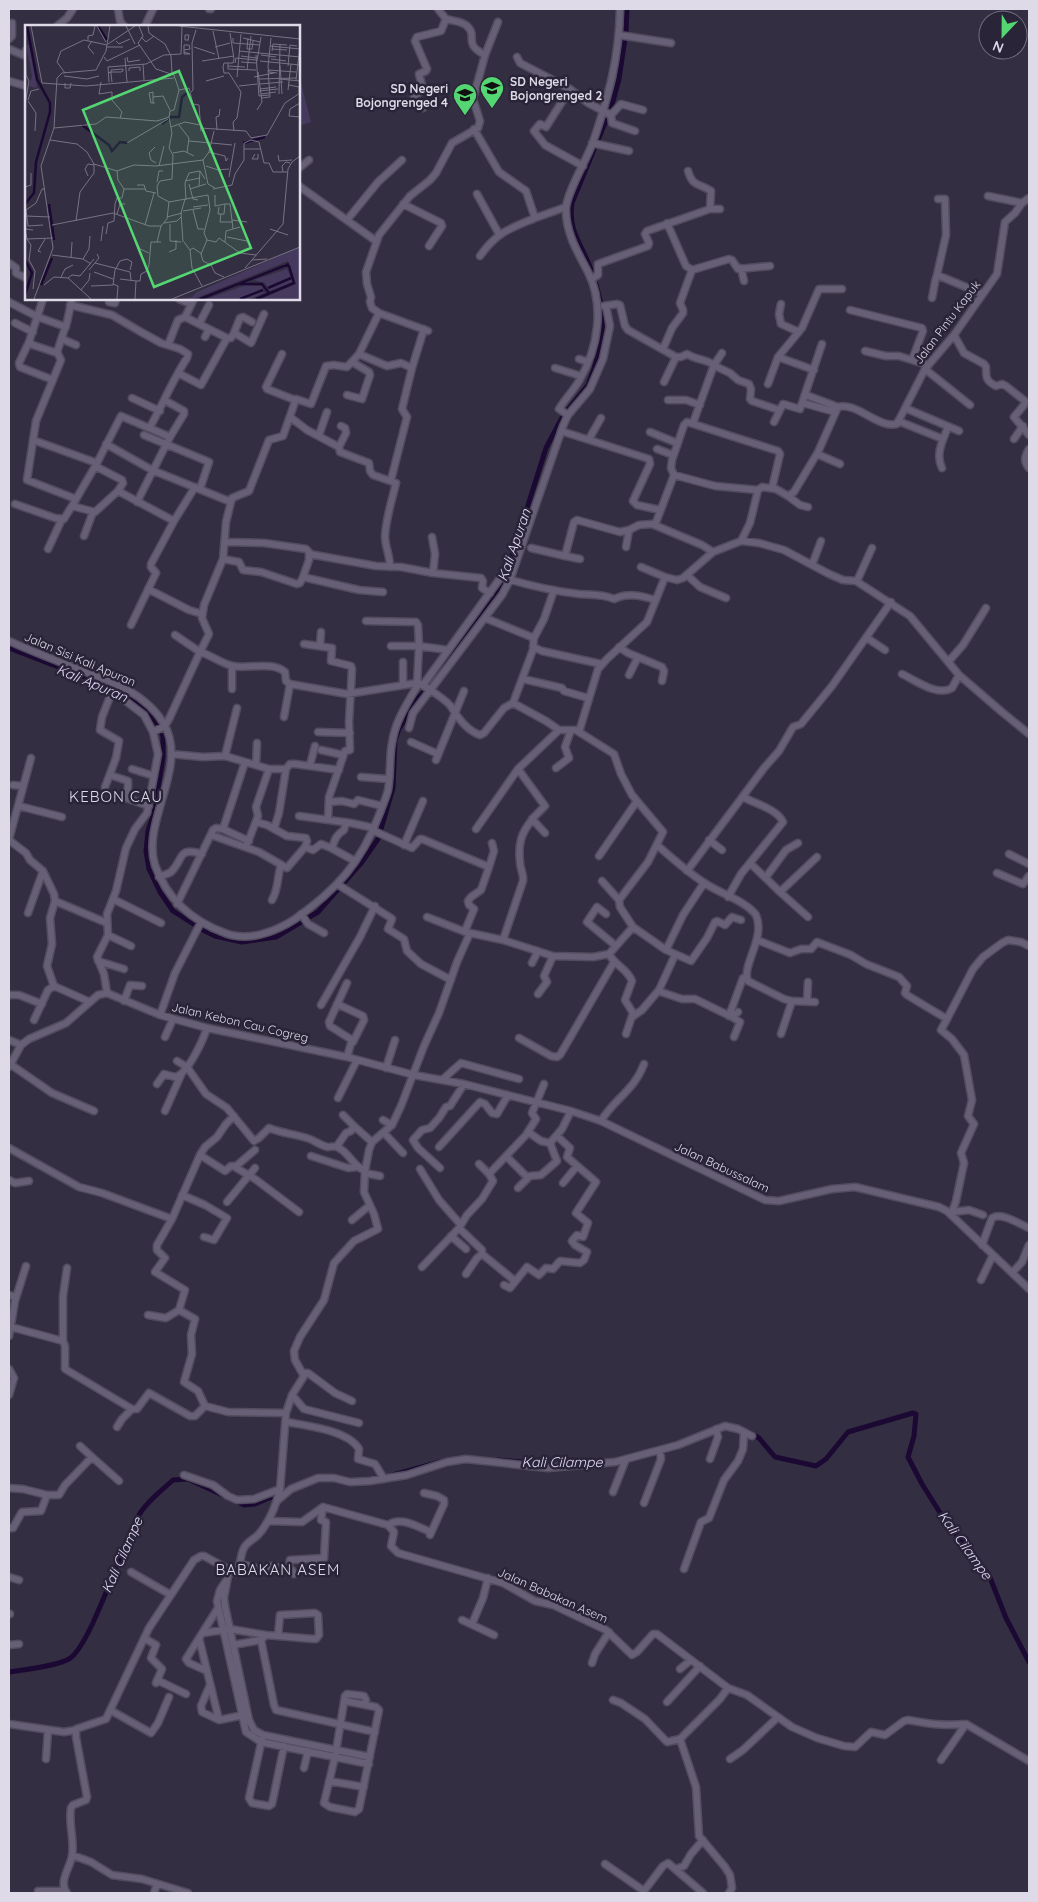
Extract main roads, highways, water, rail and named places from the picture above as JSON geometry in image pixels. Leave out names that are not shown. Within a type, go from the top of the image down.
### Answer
[{"type":"waterway","name":"Kali Apuran","points":[[626,32],[627,9]]},
{"type":"waterway","name":"Kali Apuran","points":[[610,112],[619,79],[625,39]]},
{"type":"waterway","name":"Kali Apuran","points":[[598,140],[607,118]]},
{"type":"waterway","name":"Kali Apuran","points":[[593,276],[575,233],[571,214],[572,203],[595,147]]},
{"type":"waterway","points":[[596,284],[601,304]]},
{"type":"waterway","name":"Kali Apuran","points":[[201,929],[215,936],[242,942],[276,937],[318,912],[362,862],[378,839],[393,788],[395,740],[399,729],[416,700],[430,686],[481,617],[506,575],[546,448],[563,416],[588,385],[594,369],[603,336],[601,311]]},
{"type":"waterway","name":"Kali Apuran","points":[[9,648],[92,680],[129,697],[146,709],[156,723],[163,736],[163,757],[154,813],[148,831],[146,851],[149,869],[160,892],[173,911],[195,925]]},
{"type":"waterway","name":"Kali Cilampe","points":[[749,1432],[759,1438],[775,1457],[816,1466],[826,1459],[848,1432],[913,1413],[916,1414],[914,1436],[908,1457],[944,1519],[989,1575],[1006,1618],[1029,1662]]},
{"type":"waterway","name":"Kali Cilampe","points":[[498,1460],[522,1462]]},
{"type":"waterway","name":"Kali Cilampe","points":[[393,1475],[440,1462]]},
{"type":"waterway","name":"Kali Cilampe","points":[[9,1672],[57,1664],[69,1659],[78,1650],[87,1635],[139,1515],[150,1501],[173,1480],[188,1479],[244,1505],[255,1504],[281,1493]]},
{"type":"place","name":"SD Negeri Bojongrenged 2","points":[[492,109]]},
{"type":"place","name":"SD Negeri Bojongrenged 4","points":[[465,116]]},
{"type":"district","name":"KEBON CAU","points":[[116,796]]},
{"type":"district","name":"BABAKAN ASEM","points":[[278,1569]]}]
